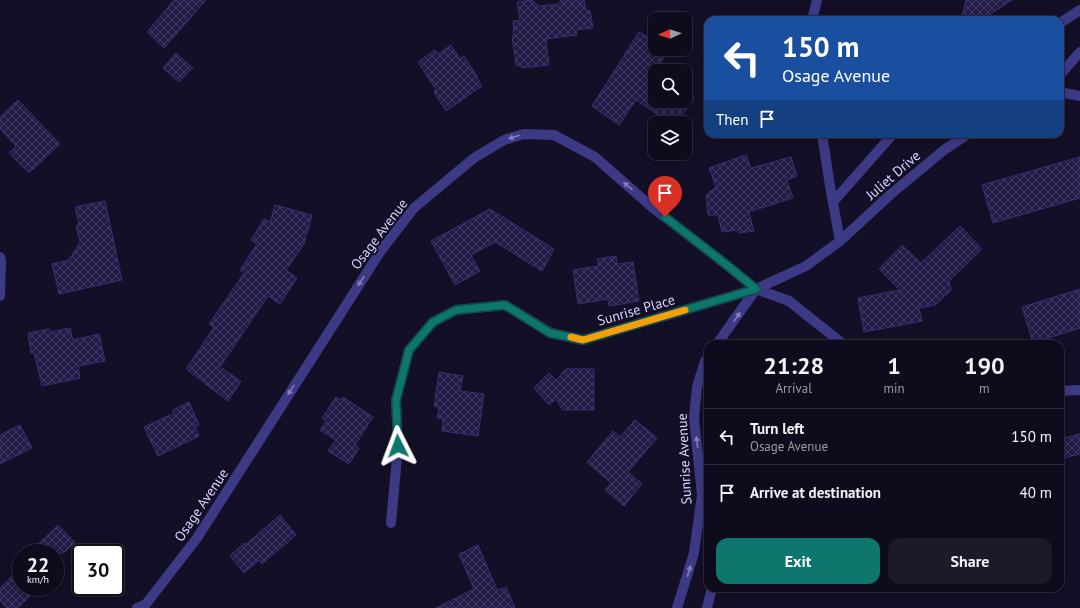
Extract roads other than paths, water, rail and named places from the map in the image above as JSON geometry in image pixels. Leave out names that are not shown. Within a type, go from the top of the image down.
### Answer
[{"type":"street","points":[[813,16],[817,0]]},
{"type":"street","points":[[1064,20],[1080,10]]},
{"type":"street","points":[[1064,70],[1080,52]]},
{"type":"street","points":[[1064,93],[1080,96]]},
{"type":"street","name":"Osage Avenue","points":[[144,607],[197,538],[380,252],[414,208],[474,158],[504,140],[524,134],[554,135],[594,157],[653,208],[756,289],[789,301],[838,340]]},
{"type":"street","points":[[720,340],[756,289],[806,266],[840,241],[823,138]]},
{"type":"street","points":[[833,202],[889,138]]},
{"type":"street","name":"Juliet Drive","points":[[840,241],[891,194],[944,150],[962,138]]},
{"type":"street","points":[[0,257],[0,296]]},
{"type":"street","name":"Sunrise Place","points":[[391,523],[398,446],[396,400],[409,350],[433,322],[456,310],[505,305],[550,333],[583,340],[756,289]]},
{"type":"street","name":"Sunrise Avenue","points":[[677,608],[694,553],[702,494],[694,418],[697,387],[704,364]]},
{"type":"street","points":[[1064,391],[1080,390]]},
{"type":"street","points":[[702,494],[704,504]]},
{"type":"street","points":[[708,608],[711,592]]}]
